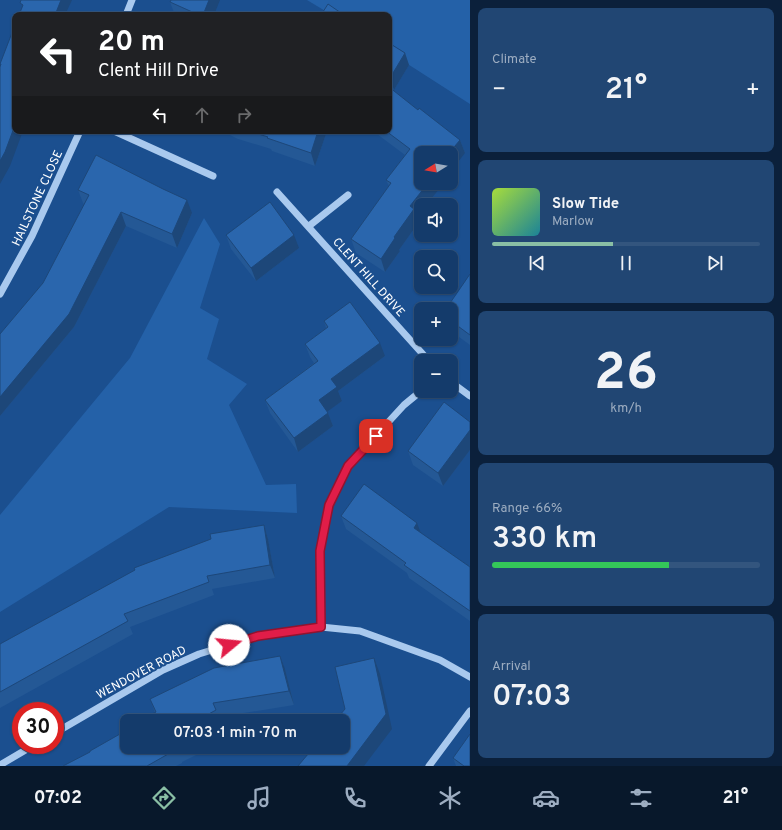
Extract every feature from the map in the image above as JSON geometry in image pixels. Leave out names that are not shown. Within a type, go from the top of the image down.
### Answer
[{"type":"street","points":[[127,12],[132,0]]},
{"type":"street","name":"HAILSTONE CLOSE","points":[[0,294],[32,236],[79,134]]},
{"type":"street","points":[[121,134],[213,176]]},
{"type":"street","name":"CLENT HILL DRIVE","points":[[277,192],[423,354]]},
{"type":"street","points":[[309,226],[348,195]]},
{"type":"street","points":[[458,387],[470,396]]},
{"type":"street","points":[[321,627],[320,551],[329,505],[348,466],[404,405],[414,397]]},
{"type":"street","name":"WENDOVER ROAD","points":[[64,728],[164,670],[199,654],[258,636],[321,627],[360,631],[440,660],[470,677]]},
{"type":"street","points":[[428,766],[470,711]]},
{"type":"street","points":[[0,765],[19,754]]},
{"type":"shaded area","points":[[307,0],[470,0],[470,104],[392,54],[392,12],[327,12]]},
{"type":"shaded area","points":[[204,218],[220,244],[200,308],[219,319],[207,359],[247,384],[229,405],[266,485],[296,484],[297,513],[169,507],[0,612],[0,515],[130,358]]},
{"type":"building","points":[[21,0],[61,0],[56,12],[20,12],[23,5],[20,3]]},
{"type":"building","points":[[171,0],[209,0],[204,12],[192,12],[170,2]]},
{"type":"building","points":[[328,4],[340,12],[323,12]]},
{"type":"building","points":[[12,33],[12,133],[0,161],[1,64]]},
{"type":"building","points":[[392,45],[405,53],[392,75]]},
{"type":"building","points":[[392,89],[460,140],[455,146],[414,146],[414,190],[423,190],[416,198],[414,198],[414,201],[410,206],[414,209],[394,237],[395,238],[381,259],[351,239],[391,183],[386,180],[410,149],[390,134],[392,134]]},
{"type":"building","points":[[258,134],[317,134],[311,153],[267,138],[268,137]]},
{"type":"building","points":[[96,155],[187,200],[172,234],[121,212],[69,314],[0,397],[0,334],[43,283],[89,195],[78,190]]},
{"type":"building","points":[[270,202],[294,235],[251,268],[226,235]]},
{"type":"building","points":[[470,274],[470,335],[458,326],[458,302],[451,302],[456,294],[458,294],[458,292]]},
{"type":"building","points":[[350,302],[380,343],[331,379],[337,387],[319,400],[328,413],[294,438],[265,400],[318,361],[305,344],[328,327],[324,321]]},
{"type":"building","points":[[444,402],[470,422],[470,430],[438,473],[408,451]]},
{"type":"building","points":[[364,484],[417,523],[414,528],[470,567],[470,611],[404,565],[406,563],[341,516]]},
{"type":"building","points":[[264,525],[270,565],[207,576],[209,582],[124,614],[128,621],[0,692],[0,644],[135,570],[134,568],[211,539],[210,534]]},
{"type":"building","points":[[280,656],[289,691],[213,703],[216,710],[209,714],[152,714],[156,712],[150,699],[214,668]]},
{"type":"building","points":[[374,658],[386,714],[347,766],[298,766],[308,754],[350,754],[350,714],[341,714],[345,709],[335,667]]},
{"type":"building","points":[[120,734],[120,754],[168,754],[147,766],[63,766]]},
{"type":"building","points":[[470,734],[470,766],[464,766],[453,758]]},
{"type":"route","points":[[229,645],[258,636],[321,627],[320,551],[329,505],[348,466],[376,436]]}]
